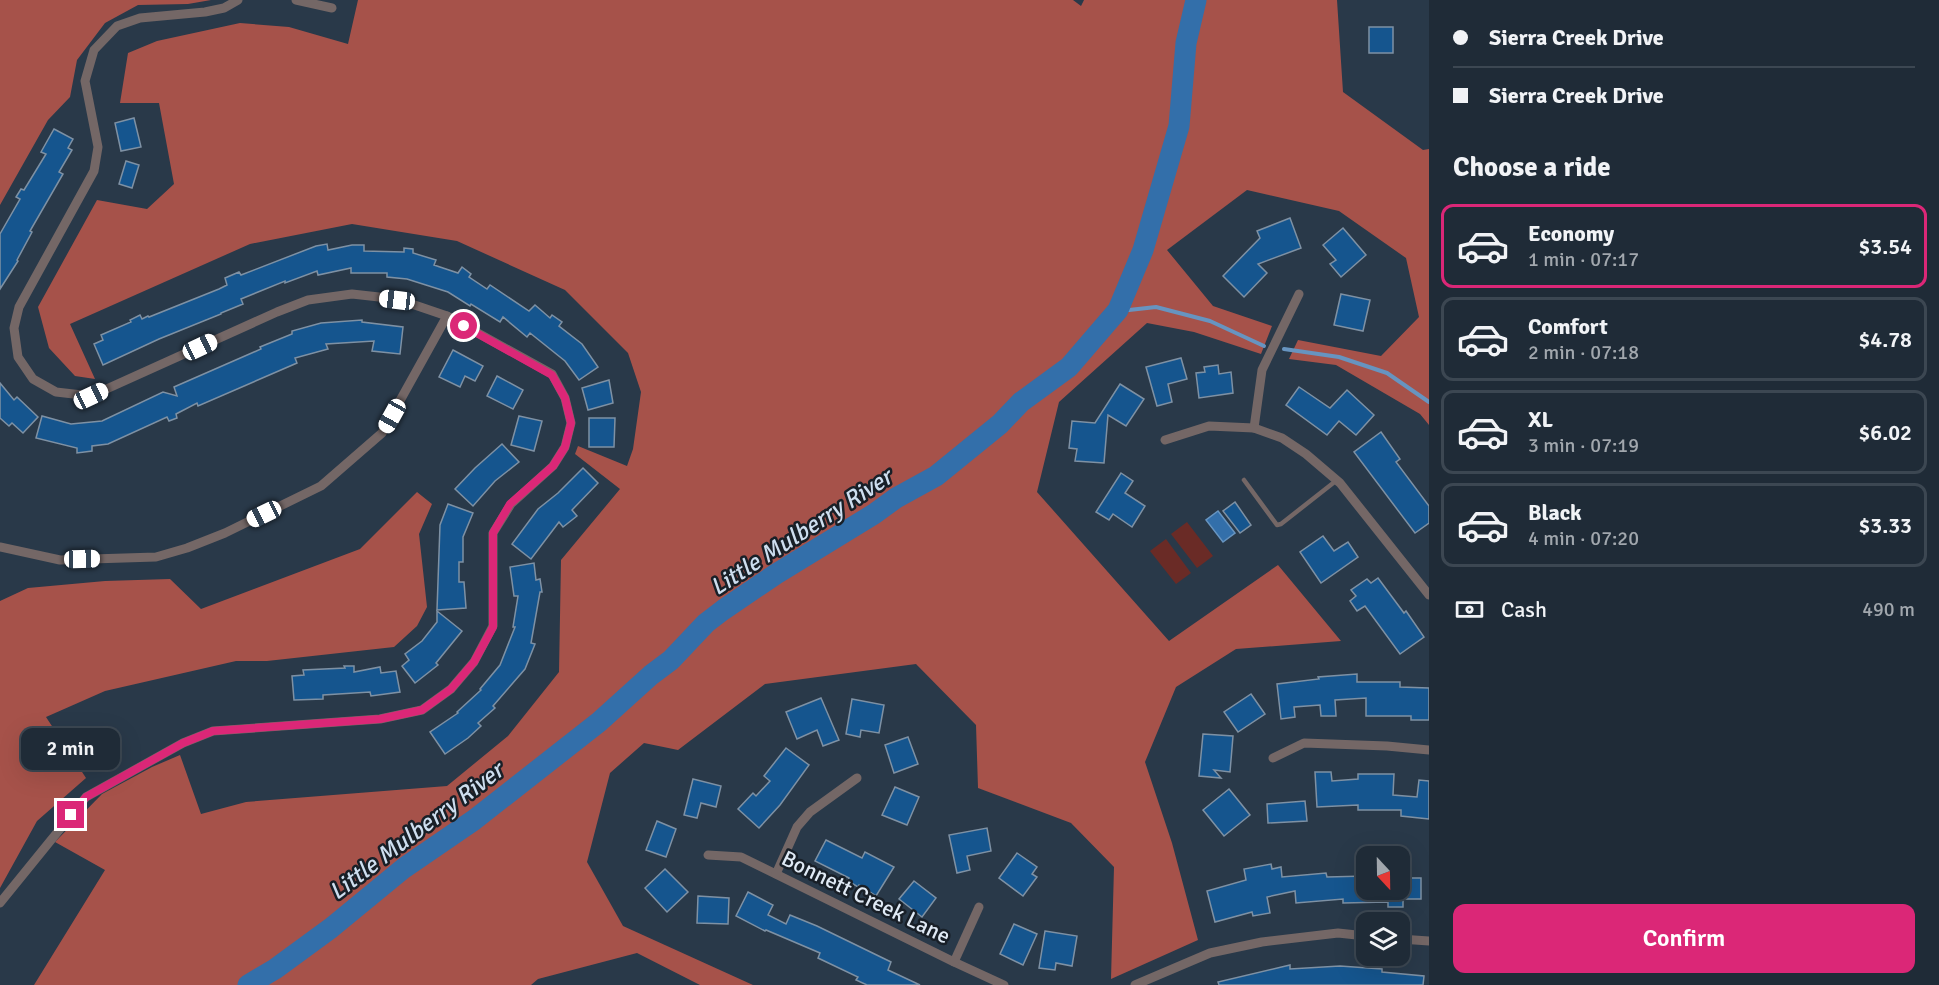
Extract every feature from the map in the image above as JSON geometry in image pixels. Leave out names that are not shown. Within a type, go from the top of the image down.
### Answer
[{"type":"street","points":[[0,903],[86,797],[183,743],[213,731],[380,719],[422,710],[451,689],[474,662],[493,627],[493,533],[510,504],[553,466],[565,447],[571,423],[565,398],[552,375],[447,316],[397,300],[352,294],[308,300],[277,312],[91,396],[56,392],[33,379],[18,357],[14,328],[19,307],[94,171],[98,147],[85,81],[94,50],[117,26],[140,18],[205,12],[224,8],[238,0]]},
{"type":"street","points":[[296,0],[332,8]]},
{"type":"street","points":[[1254,428],[1262,370],[1299,294]]},
{"type":"street","points":[[0,546],[60,560],[156,557],[225,533],[321,486],[382,433],[447,316]]},
{"type":"street","points":[[1165,440],[1209,426],[1254,428],[1281,438],[1306,454],[1337,480],[1429,595]]},
{"type":"street","points":[[1274,758],[1304,743],[1429,750]]},
{"type":"street","points":[[776,874],[797,827],[810,812],[857,778]]},
{"type":"street","name":"Bonnett Creek Lane","points":[[708,855],[741,857],[1004,985]]},
{"type":"street","points":[[954,962],[979,907]]},
{"type":"street","points":[[1136,985],[1210,953],[1251,944],[1338,933],[1356,935]]},
{"type":"street","points":[[1410,940],[1429,941]]},
{"type":"lane","points":[[1244,480],[1278,525],[1337,480]]},
{"type":"shaded area","points":[[0,0],[211,0],[188,4],[138,5],[105,23],[77,60],[70,97],[48,120],[0,205]]},
{"type":"shaded area","points":[[358,0],[1073,0],[1081,6],[1084,0],[1337,0],[1343,92],[1423,150],[1429,149],[1429,425],[1420,414],[1336,365],[1289,359],[1298,340],[1381,356],[1419,317],[1406,258],[1339,211],[1247,190],[1167,250],[1213,306],[1272,326],[1261,354],[1194,332],[1147,323],[1059,402],[1037,492],[1169,641],[1278,565],[1341,641],[1236,649],[1176,687],[1145,762],[1172,843],[1198,940],[1111,979],[1114,867],[1071,823],[978,788],[976,725],[916,664],[765,684],[678,750],[644,743],[610,773],[587,862],[623,926],[753,985],[700,985],[637,953],[538,979],[531,985],[34,985],[105,870],[55,842],[102,794],[152,767],[180,755],[201,814],[246,802],[447,786],[508,736],[559,672],[561,560],[620,489],[575,454],[578,446],[627,466],[633,449],[641,392],[628,353],[565,290],[457,241],[352,224],[250,244],[70,324],[95,379],[75,376],[49,348],[38,307],[97,200],[147,209],[174,184],[159,103],[120,103],[128,53],[157,41],[240,23],[289,27],[348,44]]},
{"type":"shaded area","points":[[417,492],[432,504],[419,534],[427,607],[417,626],[394,647],[267,661],[236,661],[105,691],[46,717],[86,778],[37,821],[0,888],[0,601],[28,588],[105,581],[170,579],[201,609],[360,549]]},
{"type":"shaded area","points":[[1187,522],[1213,556],[1197,568],[1171,534]]},
{"type":"shaded area","points":[[1166,539],[1191,573],[1176,584],[1150,551]]},
{"type":"water","points":[[1218,511],[1235,533],[1223,542],[1206,520]]},
{"type":"building","points":[[1369,27],[1393,27],[1393,53],[1369,53]]},
{"type":"building","points":[[134,118],[141,147],[121,151],[115,123]]},
{"type":"building","points":[[54,129],[73,139],[68,148],[72,150],[59,172],[63,174],[30,231],[32,232],[18,261],[0,289],[0,234],[20,199],[16,197],[21,189],[24,190],[46,154],[41,152]]},
{"type":"building","points":[[126,161],[139,165],[132,188],[119,184]]},
{"type":"building","points":[[1290,218],[1301,248],[1258,264],[1267,273],[1244,297],[1223,276],[1260,238],[1257,231]]},
{"type":"building","points":[[1343,228],[1366,255],[1341,277],[1330,264],[1336,260],[1323,245]]},
{"type":"building","points":[[327,244],[328,250],[352,245],[364,245],[364,251],[404,252],[404,248],[413,249],[413,253],[436,260],[434,265],[458,273],[462,267],[471,274],[469,277],[487,289],[490,285],[529,311],[535,305],[550,318],[552,315],[562,322],[559,326],[582,344],[598,367],[579,380],[565,361],[530,333],[527,337],[503,317],[500,322],[448,292],[407,279],[387,277],[387,273],[351,273],[351,268],[318,275],[317,271],[285,283],[285,281],[241,299],[243,304],[103,365],[94,344],[103,340],[101,335],[131,322],[130,320],[140,315],[142,319],[149,317],[219,289],[227,285],[225,278],[239,272],[241,275],[316,246]]},
{"type":"building","points":[[1341,294],[1370,300],[1363,331],[1334,325]]},
{"type":"building","points":[[362,320],[362,322],[403,327],[400,354],[372,351],[374,341],[326,344],[328,349],[295,358],[297,363],[198,406],[197,403],[176,414],[177,418],[169,421],[167,417],[108,444],[92,446],[92,451],[77,453],[77,448],[36,438],[42,416],[71,424],[102,421],[163,392],[177,396],[174,387],[261,349],[260,347],[292,334],[292,331],[321,323]]},
{"type":"building","points":[[453,350],[483,366],[475,381],[465,376],[460,387],[439,377]]},
{"type":"building","points":[[1181,358],[1187,379],[1168,384],[1172,402],[1157,406],[1146,367]]},
{"type":"building","points":[[1218,365],[1219,374],[1231,372],[1233,393],[1199,398],[1196,373],[1205,372],[1204,367]]},
{"type":"building","points":[[497,376],[523,390],[513,409],[487,396]]},
{"type":"building","points":[[609,380],[613,403],[588,410],[582,388]]},
{"type":"building","points":[[0,383],[14,400],[17,397],[38,417],[23,433],[12,423],[9,426],[0,418]]},
{"type":"building","points":[[1120,384],[1144,399],[1126,426],[1108,415],[1104,463],[1075,461],[1077,449],[1069,448],[1072,421],[1095,423]]},
{"type":"building","points":[[1299,387],[1330,408],[1347,390],[1374,415],[1356,435],[1339,421],[1327,435],[1286,405]]},
{"type":"building","points":[[519,416],[542,421],[534,451],[511,445]]},
{"type":"building","points":[[589,418],[615,418],[614,447],[589,447]]},
{"type":"building","points":[[1381,432],[1400,459],[1396,462],[1429,506],[1429,523],[1415,533],[1354,452]]},
{"type":"building","points":[[502,444],[519,462],[495,481],[473,506],[455,489]]},
{"type":"building","points":[[583,468],[598,483],[572,510],[577,516],[563,527],[559,522],[531,559],[512,544],[538,509]]},
{"type":"building","points":[[1121,473],[1133,481],[1125,493],[1145,506],[1132,527],[1113,514],[1109,520],[1096,512]]},
{"type":"building","points":[[1235,502],[1251,525],[1240,533],[1223,511]]},
{"type":"building","points":[[448,504],[473,513],[463,537],[463,562],[459,562],[459,582],[464,582],[466,608],[437,610],[440,525]]},
{"type":"building","points":[[1323,536],[1334,551],[1348,542],[1358,557],[1321,583],[1300,552]]},
{"type":"building","points":[[534,563],[536,580],[540,579],[542,592],[540,592],[531,643],[535,644],[525,669],[493,706],[495,708],[478,723],[481,726],[445,754],[430,732],[458,713],[481,690],[500,665],[515,627],[513,627],[518,596],[514,596],[510,567]]},
{"type":"building","points":[[1378,578],[1424,637],[1400,654],[1365,606],[1357,611],[1350,601],[1356,596],[1351,590],[1367,579],[1371,583]]},
{"type":"building","points":[[437,611],[462,631],[436,663],[438,665],[415,683],[402,666],[409,660],[405,654],[422,641],[437,622]]},
{"type":"building","points":[[344,666],[354,666],[354,672],[380,667],[381,673],[396,671],[400,692],[371,696],[370,692],[323,695],[323,699],[294,700],[292,676],[304,675],[303,670],[345,668]]},
{"type":"building","points":[[1357,674],[1357,682],[1400,682],[1400,687],[1429,688],[1429,720],[1411,720],[1411,716],[1366,716],[1366,698],[1335,700],[1336,716],[1321,716],[1320,705],[1294,707],[1295,717],[1281,719],[1277,684],[1319,679],[1318,677]]},
{"type":"building","points":[[1251,694],[1265,714],[1238,732],[1224,712]]},
{"type":"building","points":[[821,698],[839,740],[823,746],[817,730],[797,739],[786,712]]},
{"type":"building","points":[[852,699],[884,705],[879,733],[861,730],[860,737],[846,734]]},
{"type":"building","points":[[1203,734],[1233,736],[1230,772],[1214,770],[1221,778],[1199,776]]},
{"type":"building","points":[[908,737],[918,764],[894,773],[885,745]]},
{"type":"building","points":[[786,748],[809,765],[780,805],[759,828],[738,809],[753,793],[756,796],[770,781],[764,776]]},
{"type":"building","points":[[1315,772],[1331,772],[1332,781],[1358,779],[1358,774],[1394,774],[1393,795],[1417,797],[1419,780],[1429,781],[1429,819],[1401,816],[1401,810],[1358,810],[1358,805],[1317,807]]},
{"type":"building","points":[[693,779],[721,786],[716,807],[701,803],[697,818],[684,815]]},
{"type":"building","points":[[895,787],[919,797],[907,825],[882,815]]},
{"type":"building","points":[[1229,789],[1250,815],[1224,836],[1203,810]]},
{"type":"building","points":[[1305,801],[1307,821],[1268,823],[1267,804]]},
{"type":"building","points":[[657,821],[676,829],[666,857],[646,850]]},
{"type":"building","points":[[987,828],[991,851],[967,856],[970,870],[957,873],[949,835]]},
{"type":"building","points":[[826,840],[862,858],[865,852],[894,867],[876,896],[848,881],[849,878],[815,861]]},
{"type":"building","points":[[1017,853],[1037,867],[1032,874],[1037,877],[1023,896],[999,878]]},
{"type":"building","points":[[1271,864],[1272,869],[1281,867],[1282,877],[1326,873],[1327,877],[1356,876],[1356,900],[1403,900],[1403,907],[1388,907],[1388,902],[1343,903],[1343,899],[1296,903],[1295,891],[1267,897],[1270,913],[1253,916],[1252,912],[1215,922],[1207,891],[1246,880],[1244,869]]},
{"type":"building","points":[[665,869],[688,892],[667,912],[645,888]]},
{"type":"building","points":[[1410,878],[1421,878],[1421,899],[1410,899]]},
{"type":"building","points":[[914,881],[936,898],[922,917],[899,899]]},
{"type":"building","points":[[748,892],[773,905],[768,915],[786,924],[790,915],[817,926],[891,962],[888,970],[920,985],[867,985],[856,980],[858,977],[818,958],[820,953],[765,931],[736,916]]},
{"type":"building","points":[[698,896],[729,898],[728,924],[697,923]]},
{"type":"building","points":[[1014,924],[1037,934],[1023,965],[1000,954]]},
{"type":"building","points":[[1045,931],[1077,936],[1072,966],[1056,963],[1055,970],[1039,968]]},
{"type":"building","points":[[1290,965],[1290,969],[1340,966],[1382,969],[1382,972],[1424,976],[1423,985],[1219,985],[1218,982]]},
{"type":"waterway","name":"Little Mulberry River","points":[[248,985],[275,969],[331,928],[404,868],[474,820],[599,722],[671,660],[706,623],[723,610],[896,498],[936,476],[1000,424],[1021,402],[1069,367],[1118,310],[1143,250],[1179,126],[1186,43],[1196,0]]},
{"type":"waterway","points":[[1118,310],[1156,307],[1210,321],[1264,346]]},
{"type":"waterway","points":[[1284,349],[1339,357],[1387,373],[1429,402]]},
{"type":"route","points":[[71,815],[86,797],[183,743],[213,731],[380,719],[422,710],[451,689],[474,662],[493,627],[493,533],[510,504],[553,466],[565,447],[571,423],[565,398],[552,375],[464,326]]}]
